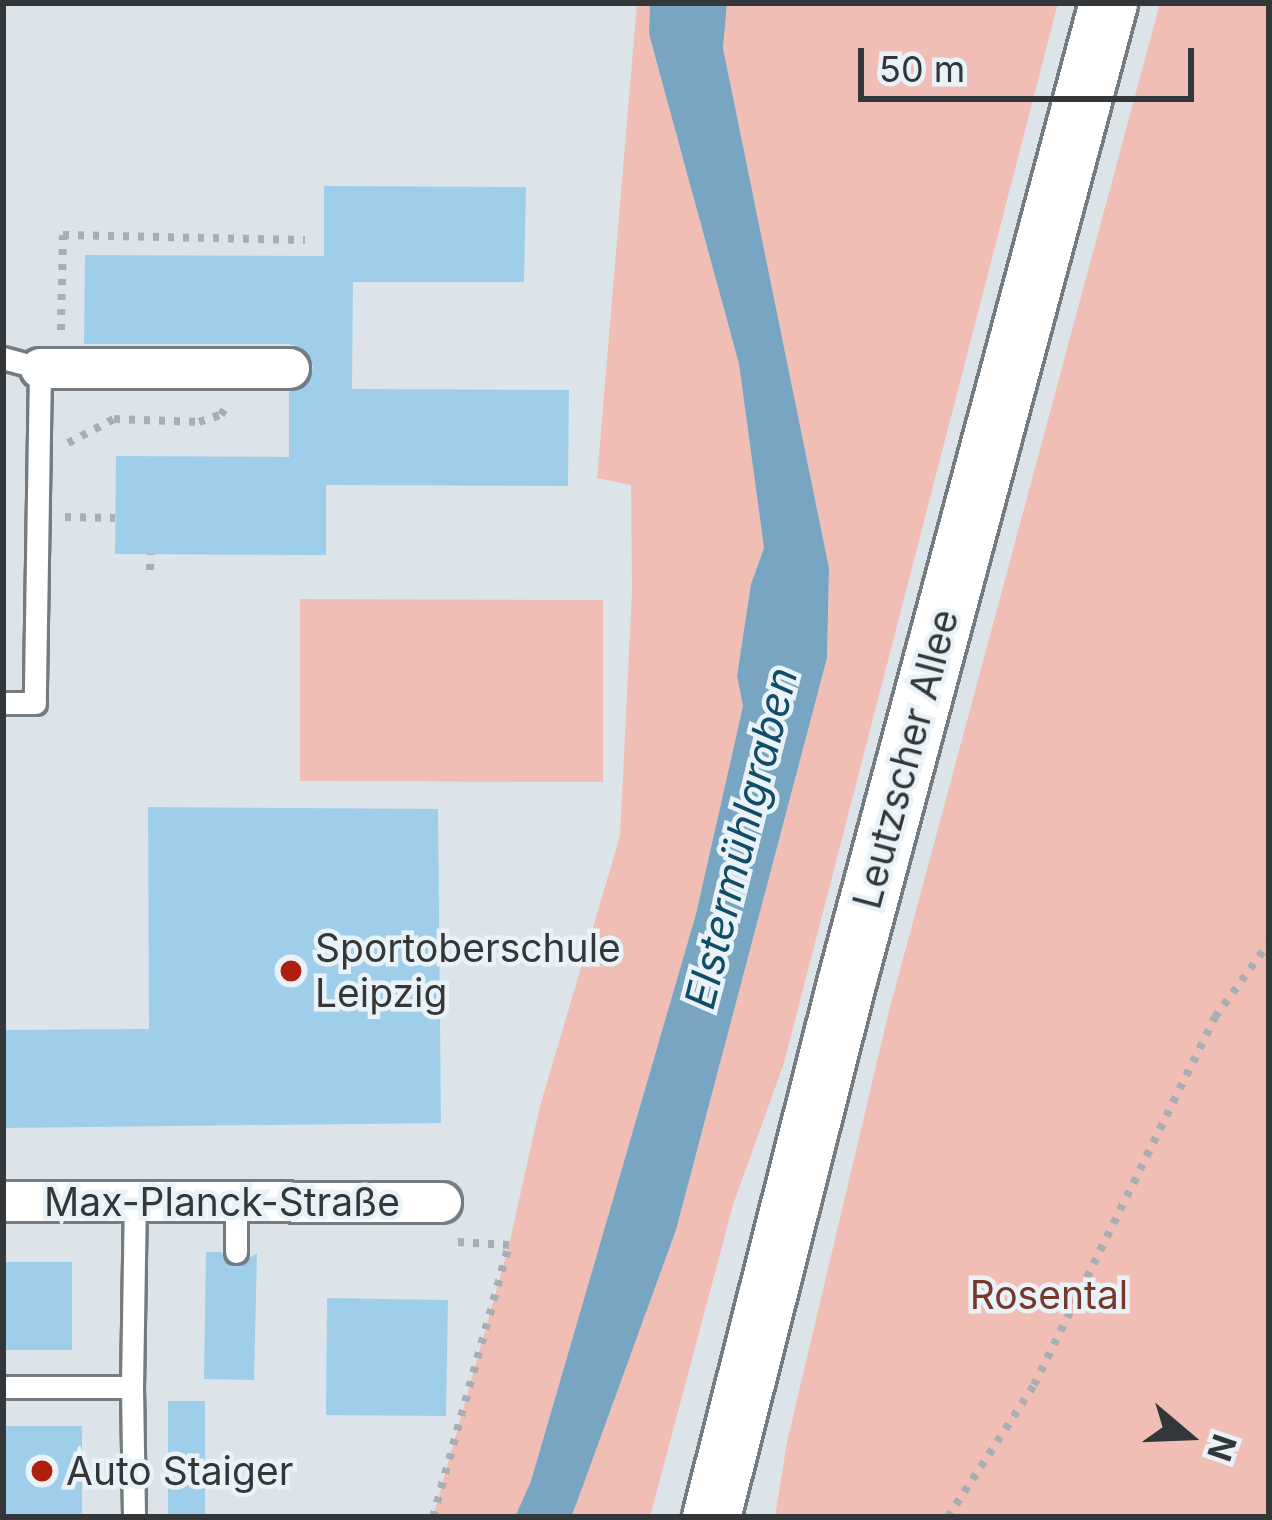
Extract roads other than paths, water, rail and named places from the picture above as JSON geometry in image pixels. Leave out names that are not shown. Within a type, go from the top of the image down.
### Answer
[{"type":"main road","name":"Leutzscher Allee","points":[[711,1517],[845,987],[1108,3]]},
{"type":"street","points":[[35,365],[289,368]]},
{"type":"street","name":"Max-Planck-Straße","points":[[3,1201],[441,1202]]},
{"type":"lane","points":[[3,703],[35,703],[35,365]]},
{"type":"lane","points":[[134,1203],[134,1517]]},
{"type":"lane","points":[[236,1203],[236,1252]]},
{"type":"lane","points":[[3,1388],[132,1387]]},
{"type":"water","name":"Elstermühlgraben","points":[[650,3],[727,3],[723,48],[829,568],[827,658],[676,1230],[571,1517],[515,1517],[531,1481],[696,914],[743,706],[737,676],[751,584],[764,548],[739,364],[649,34]]},
{"type":"place","name":"Sportoberschule Leipzig","points":[[291,971]]},
{"type":"place","name":"Auto Staiger","points":[[42,1471]]},
{"type":"park label","name":"Rosental","points":[[1049,1295]]}]
